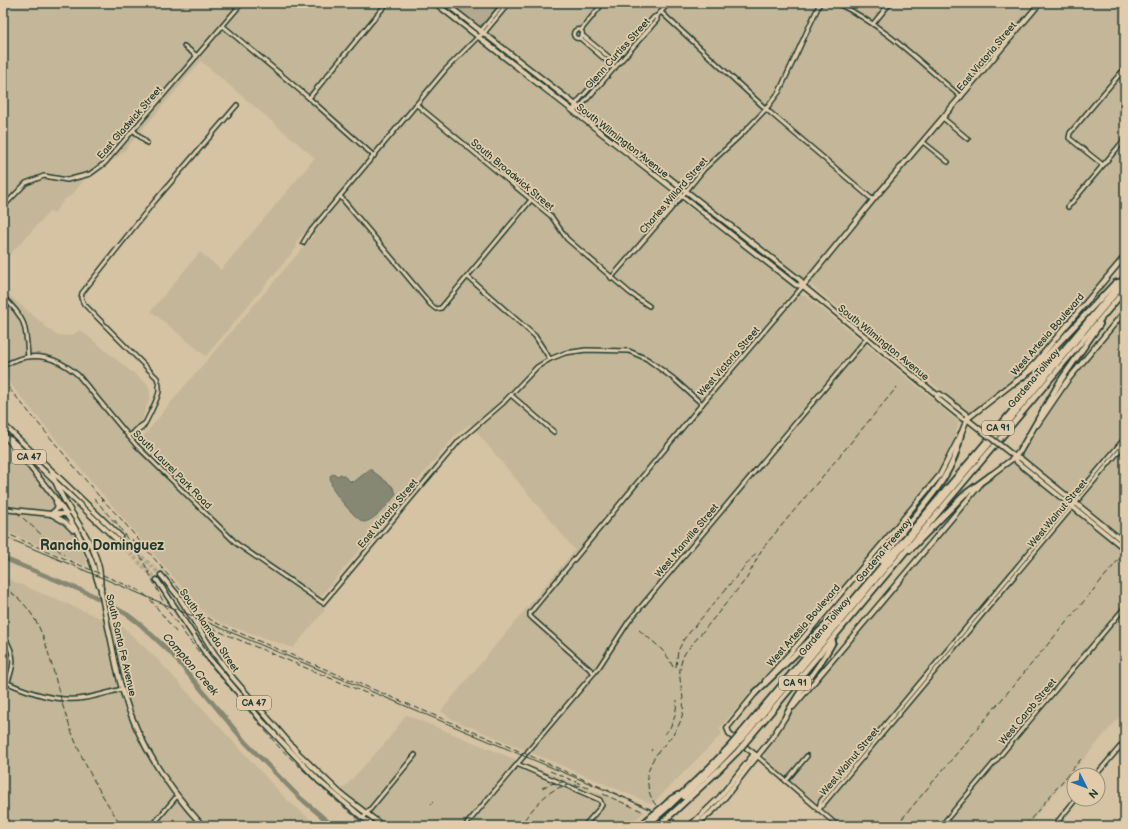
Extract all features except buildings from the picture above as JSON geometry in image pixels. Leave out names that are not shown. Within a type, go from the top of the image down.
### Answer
[{"type":"highway","points":[[1014,383],[1036,367],[1115,283],[1124,280]]},
{"type":"highway","name":"Gardena Freeway","points":[[647,826],[653,823],[670,808],[703,786],[859,592],[1124,280]]},
{"type":"highway","name":"Gardena Tollway","points":[[745,735],[1124,280]]},
{"type":"highway","name":"Gardena Tollway","points":[[753,733],[753,728],[1125,286]]},
{"type":"highway","points":[[1020,451],[1073,363],[1124,291]]},
{"type":"highway","name":"Gardena Freeway","points":[[670,808],[671,799],[684,793],[734,748],[745,735],[753,733],[838,633],[879,581],[1124,291]]},
{"type":"highway","points":[[873,576],[904,530],[945,478],[957,454],[962,434]]},
{"type":"highway","points":[[879,581],[965,494],[991,475]]},
{"type":"highway","points":[[755,693],[859,592]]},
{"type":"highway","points":[[786,716],[792,704],[827,653],[838,633]]},
{"type":"highway","points":[[640,826],[653,823],[670,808]]},
{"type":"main road","name":"South Wilmington Avenue","points":[[435,3],[796,285],[803,286]]},
{"type":"main road","name":"South Wilmington Avenue","points":[[445,3],[800,280],[803,286],[937,395],[940,394],[967,415],[967,419],[1015,457],[1017,462],[1125,543]]},
{"type":"main road","name":"East Victoria Street","points":[[943,118],[1040,3]]},
{"type":"main road","name":"West Victoria Street","points":[[803,286],[873,200],[943,118]]},
{"type":"main road","name":"West Artesia Boulevard","points":[[755,755],[730,735],[727,728],[772,672],[800,643],[930,488],[948,462],[962,434],[967,419],[1014,383],[1036,362],[1125,256]]},
{"type":"main road","points":[[689,826],[696,823],[755,755],[772,738],[786,716],[975,489],[1015,457],[1066,383],[1125,311]]},
{"type":"main road","name":"CA 47","points":[[3,424],[120,536]]},
{"type":"main road","points":[[3,433],[50,490],[58,506],[57,509],[51,514]]},
{"type":"main road","name":"CA 47","points":[[3,433],[116,540]]},
{"type":"main road","points":[[52,472],[55,483]]},
{"type":"main road","name":"South Santa Fe Avenue","points":[[55,483],[95,553],[101,575],[101,589],[106,617],[122,689],[135,724],[149,752],[167,782],[203,826]]},
{"type":"main road","name":"South Santa Fe Avenue","points":[[50,490],[80,537],[96,574],[97,584],[101,589]]},
{"type":"main road","name":"South Wilmington Avenue","points":[[1073,504],[1125,549]]},
{"type":"main road","points":[[3,509],[66,514],[74,516]]},
{"type":"main road","points":[[51,514],[69,525],[80,537]]},
{"type":"main road","points":[[89,556],[95,553]]},
{"type":"main road","name":"South Alameda Street","points":[[161,575],[179,597],[215,654],[233,678],[283,736],[323,777],[366,814],[384,826]]},
{"type":"main road","name":"South Alameda Street","points":[[157,580],[208,657],[262,721],[319,781],[374,826]]},
{"type":"main road","points":[[279,740],[283,736]]},
{"type":"street","name":"East Gladwick Street","points":[[3,207],[26,183],[44,176],[67,180],[90,174],[105,163],[242,3]]},
{"type":"street","points":[[309,98],[388,3]]},
{"type":"street","points":[[303,243],[309,232],[448,68],[478,37],[504,3]]},
{"type":"street","points":[[482,32],[509,3]]},
{"type":"street","points":[[604,3],[581,30],[581,37],[615,68]]},
{"type":"street","name":"Glenn Curtiss Street","points":[[573,111],[615,68],[658,20],[658,16],[669,3]]},
{"type":"street","name":"Charles Willard Street","points":[[611,278],[687,191],[704,169],[744,132],[779,92],[820,3]]},
{"type":"street","points":[[836,3],[873,24],[961,97]]},
{"type":"street","points":[[873,24],[890,3]]},
{"type":"street","points":[[661,12],[766,108],[873,200]]},
{"type":"street","name":"Glenn Curtiss Street","points":[[578,106],[614,61],[654,17],[658,16]]},
{"type":"street","points":[[223,26],[309,98],[374,156]]},
{"type":"street","points":[[581,30],[576,30],[573,32],[574,37],[581,37],[618,64]]},
{"type":"street","points":[[184,46],[196,56]]},
{"type":"street","points":[[1103,165],[1069,138],[1070,133],[1125,68]]},
{"type":"street","points":[[128,436],[144,424],[159,392],[159,384],[157,378],[84,304],[81,298],[82,293],[154,202],[238,105]]},
{"type":"street","name":"South Broadwick Street","points":[[417,105],[551,216],[567,239],[611,278],[649,306]]},
{"type":"street","points":[[943,118],[968,139]]},
{"type":"street","points":[[133,130],[147,143]]},
{"type":"street","points":[[1068,207],[1125,139]]},
{"type":"street","points":[[923,142],[948,162]]},
{"type":"street","points":[[340,196],[430,306],[436,309],[441,308],[531,200]]},
{"type":"street","points":[[468,277],[535,336],[550,359]]},
{"type":"street","name":"West Victoria Street","points":[[472,428],[511,395],[537,367],[550,359],[565,353],[586,350],[629,351],[647,359],[675,380],[702,404],[803,286]]},
{"type":"street","points":[[3,297],[17,310],[23,320],[27,336],[28,356]]},
{"type":"street","name":"West Manville Street","points":[[466,826],[594,673],[607,656],[632,617],[867,338]]},
{"type":"street","name":"South Laurel Park Road","points":[[3,366],[17,359],[28,356],[47,358],[68,367],[78,375],[128,436],[237,544],[315,598]]},
{"type":"street","points":[[511,395],[554,432]]},
{"type":"street","points":[[594,673],[533,619],[530,616],[530,613],[702,404]]},
{"type":"street","name":"East Victoria Street","points":[[315,598],[323,603],[449,452],[472,428]]},
{"type":"street","name":"West Walnut Street","points":[[818,810],[1041,545],[1125,438]]},
{"type":"street","name":"West Walnut Street","points":[[818,810],[820,801],[1047,531],[1073,504],[1125,444]]},
{"type":"street","points":[[1047,531],[1050,534]]},
{"type":"street","points":[[1038,542],[1041,545]]},
{"type":"street","points":[[1031,550],[1034,553]]},
{"type":"street","points":[[1022,561],[1025,564]]},
{"type":"street","points":[[1014,571],[1017,574]]},
{"type":"street","points":[[1006,580],[1010,582]]},
{"type":"street","name":"West Carob Street","points":[[941,826],[1125,607]]},
{"type":"street","points":[[3,635],[11,649],[14,663],[13,671],[3,694]]},
{"type":"street","points":[[950,647],[953,650]]},
{"type":"street","points":[[3,681],[46,696],[71,699],[84,698],[122,689]]},
{"type":"street","points":[[915,688],[918,691]]},
{"type":"street","points":[[1103,767],[1125,741]]},
{"type":"street","points":[[866,747],[869,750]]},
{"type":"street","points":[[363,818],[415,755]]},
{"type":"street","points":[[755,755],[838,826]]},
{"type":"street","points":[[786,781],[807,756]]},
{"type":"street","points":[[517,764],[597,798],[602,802],[600,808],[584,826]]},
{"type":"street","points":[[841,777],[844,780]]},
{"type":"street","points":[[152,826],[177,796]]},
{"type":"street","points":[[1054,826],[1069,807]]},
{"type":"shaded area","points":[[3,3],[431,3],[685,204],[793,286],[794,289],[803,296],[806,296],[938,403],[945,411],[959,422],[950,451],[935,477],[796,643],[775,664],[719,729],[722,733],[720,736],[652,804],[452,719],[441,711],[575,550],[470,424],[455,436],[316,602],[325,610],[293,648],[224,624],[207,615],[199,607],[3,375],[3,290],[56,335],[69,336],[80,330],[148,385],[150,398],[141,422],[129,432],[139,442],[177,395],[314,235],[305,232],[296,242],[297,247],[206,356],[151,311],[200,252],[221,270],[315,158],[201,61],[124,151],[98,173],[84,180],[72,195],[66,198],[54,213],[50,211],[3,262]]},
{"type":"shaded area","points":[[450,3],[500,3],[483,24],[479,26]]},
{"type":"shaded area","points":[[512,3],[1125,3],[1125,253],[1025,371],[972,412],[968,412],[757,241],[490,34],[489,30]]},
{"type":"shaded area","points":[[1125,315],[1125,538],[1022,455],[1059,398]]},
{"type":"shaded area","points":[[3,439],[53,500],[76,538],[85,557],[87,566],[3,530]]},
{"type":"shaded area","points":[[1013,463],[1125,553],[1125,710],[1077,767],[1066,767],[1066,780],[1027,826],[843,826],[765,758],[765,752],[790,713],[983,485]]},
{"type":"shaded area","points":[[370,469],[392,486],[396,493],[391,501],[382,510],[372,519],[364,522],[352,512],[335,493],[330,476],[333,474],[337,476],[341,474],[350,481],[354,482]]},
{"type":"shaded area","points":[[3,577],[124,628],[158,660],[286,799],[318,826],[3,826]]},
{"type":"shaded area","points":[[406,715],[645,812],[626,826],[389,826],[342,790],[387,741]]},
{"type":"waterway","name":"Compton Creek","points":[[3,558],[90,594],[128,615],[141,625],[171,653],[245,742],[298,796],[333,826]]},
{"type":"tunnel","points":[[120,536],[161,575]]},
{"type":"tunnel","points":[[117,540],[157,580]]},
{"type":"tram line","points":[[3,536],[627,799],[685,826]]},
{"type":"railway","points":[[3,381],[103,501]]},
{"type":"railway","points":[[662,812],[654,803],[651,796],[648,785],[648,774],[655,756],[674,734],[682,716],[683,700],[680,670],[681,662],[685,653],[747,578],[762,549],[897,387]]},
{"type":"railway","points":[[100,497],[122,520],[193,605],[205,616],[216,623],[526,754],[689,826]]},
{"type":"railway","points":[[94,498],[116,524]]},
{"type":"railway","points":[[3,500],[64,555]]},
{"type":"railway","points":[[114,519],[132,546]]},
{"type":"railway","points":[[3,532],[140,591],[150,599],[176,632]]},
{"type":"railway","points":[[132,539],[168,611],[190,641],[279,747],[326,792],[366,826]]},
{"type":"railway","points":[[896,826],[1125,552]]},
{"type":"railway","points":[[676,667],[678,651],[684,639],[756,553]]},
{"type":"railway","points":[[3,587],[15,595],[24,605],[38,626],[48,650],[61,700],[79,750],[95,783],[122,826]]},
{"type":"railway","points":[[205,622],[212,628],[225,634],[373,696]]},
{"type":"railway","points":[[639,630],[664,652],[674,670]]},
{"type":"railway","points":[[664,735],[674,719],[677,700]]},
{"type":"railway","points":[[1025,826],[1081,759]]},
{"type":"railway","points":[[550,771],[581,784]]},
{"type":"railway","points":[[542,788],[550,784],[563,782]]},
{"type":"railway","points":[[519,826],[542,800],[558,788],[568,785],[592,789]]},
{"type":"railway","points":[[603,794],[642,811]]},
{"type":"district","name":"Rancho Dominguez","points":[[102,545]]}]
